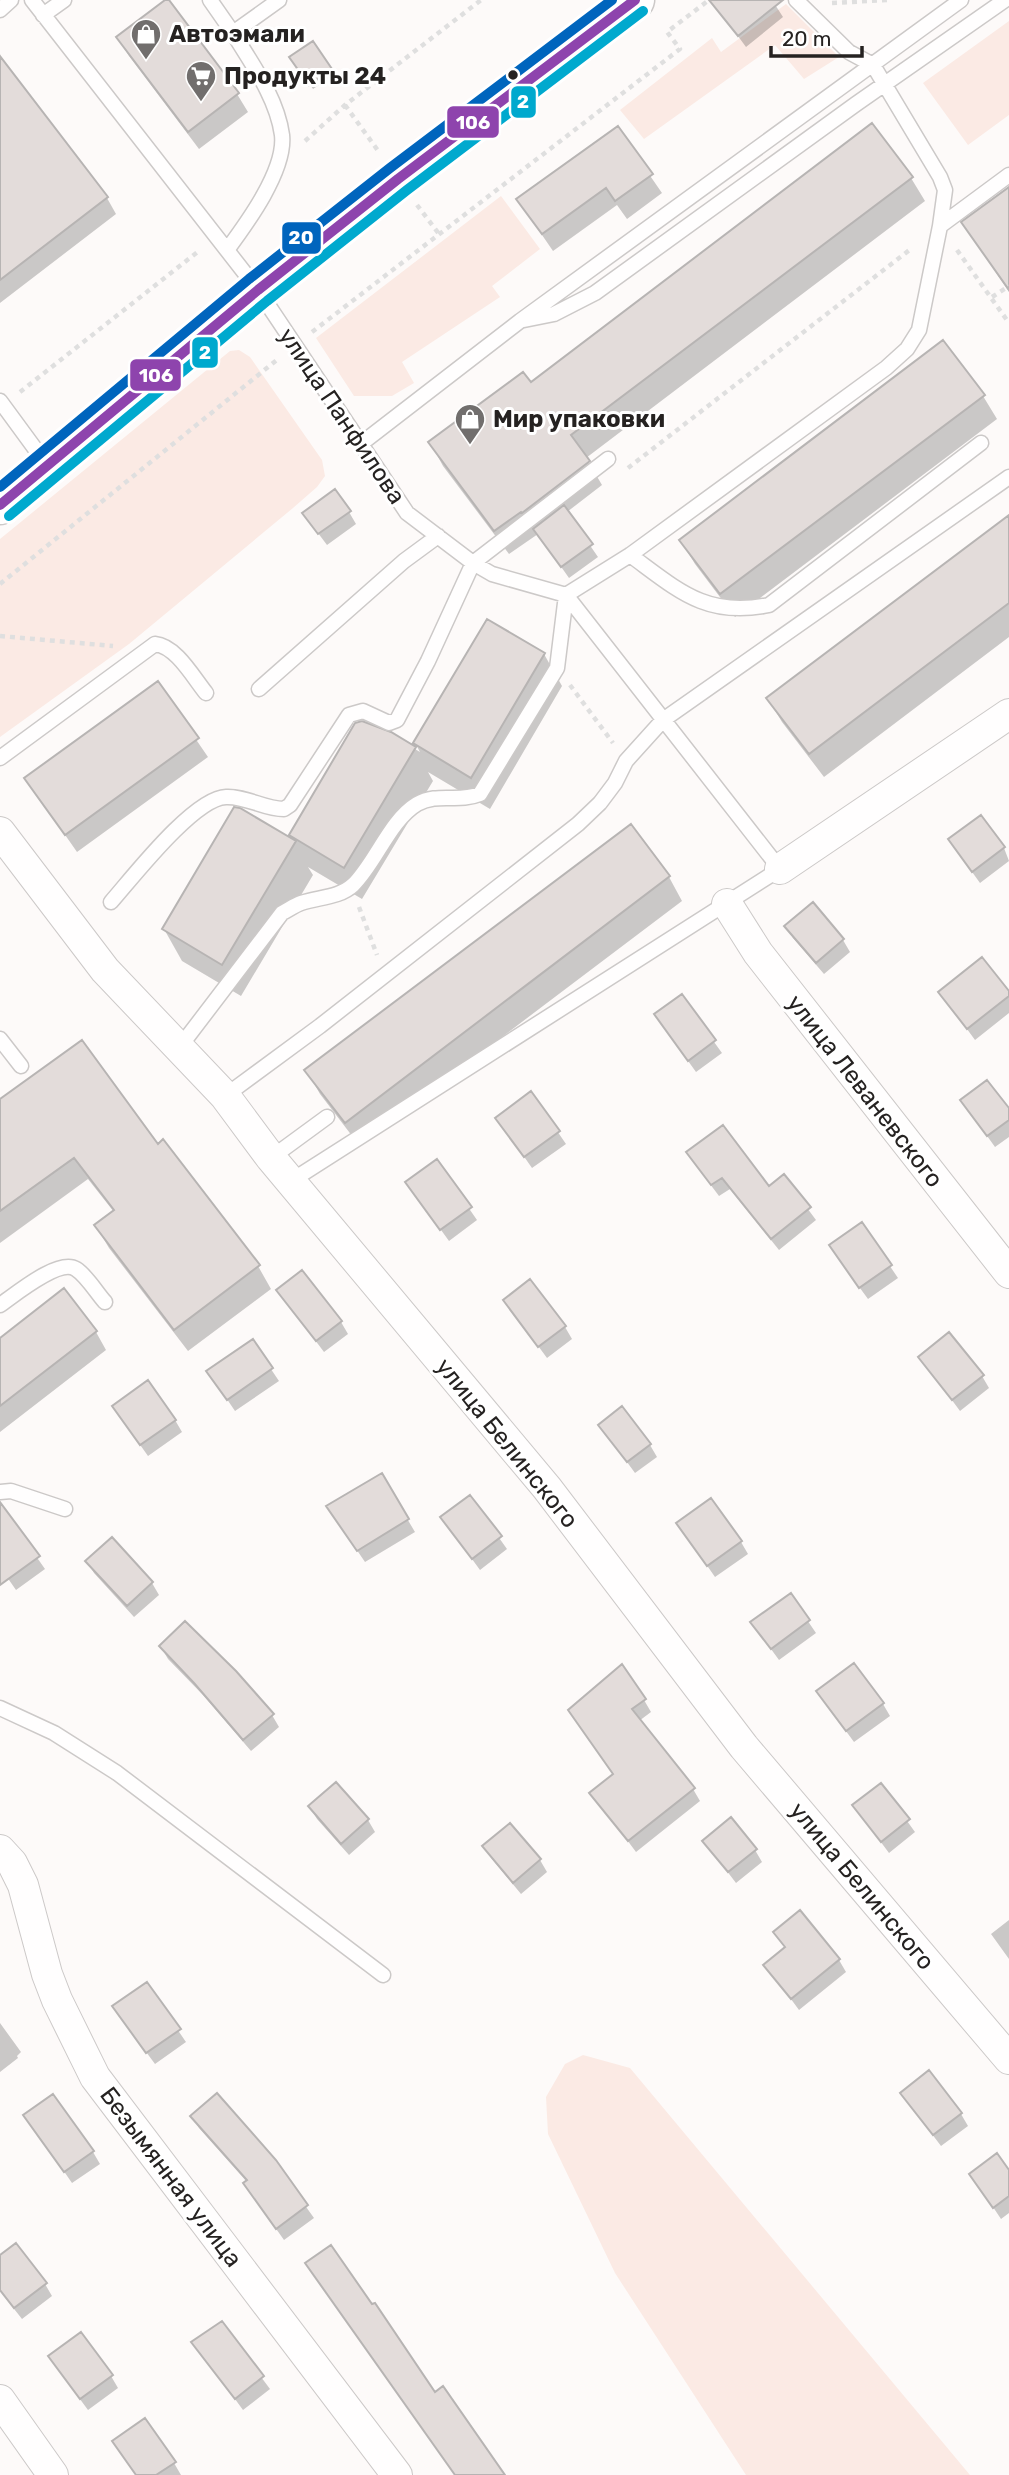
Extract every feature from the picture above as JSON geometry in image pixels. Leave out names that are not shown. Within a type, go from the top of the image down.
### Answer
[{"type":"main road","points":[[0,505],[258,290],[398,179],[635,0]]},
{"type":"street","points":[[780,869],[1009,714]]},
{"type":"street","name":"улица Белинского","points":[[0,832],[105,970],[225,1096],[271,1158],[547,1488],[744,1747],[1009,2059]]},
{"type":"street","name":"улица Леваневского","points":[[727,904],[758,953],[1009,1273]]},
{"type":"street","name":"Безымянная улица","points":[[0,1850],[12,1863],[23,1885],[57,2000],[95,2077],[397,2475]]},
{"type":"street","points":[[0,2400],[53,2475]]},
{"type":"lane","points":[[0,10],[11,0]]},
{"type":"lane","name":"улица Панфилова","points":[[32,0],[258,290],[407,513],[492,574],[566,595]]},
{"type":"lane","points":[[43,15],[64,0]]},
{"type":"lane","points":[[210,0],[233,33],[275,106],[282,137],[276,168],[260,204],[228,250]]},
{"type":"lane","points":[[233,33],[279,0]]},
{"type":"lane","points":[[362,443],[520,321],[961,0]]},
{"type":"lane","points":[[520,321],[554,314],[595,293],[1005,0]]},
{"type":"lane","points":[[566,595],[630,555],[886,368],[907,349],[919,330],[925,310],[945,190],[940,177],[873,65],[849,52],[798,2]]},
{"type":"lane","points":[[940,226],[1009,175]]},
{"type":"lane","points":[[2,403],[48,466]]},
{"type":"lane","points":[[630,555],[681,592],[708,605],[745,610],[769,606],[981,443]]},
{"type":"lane","points":[[111,902],[180,826],[207,802],[229,797],[284,810],[290,805],[349,715],[363,711],[389,723],[397,720],[428,661],[473,562],[608,460]]},
{"type":"lane","points":[[225,1096],[578,824],[600,803],[615,783],[626,761],[663,720],[1009,478]]},
{"type":"lane","points":[[259,689],[404,561],[438,536]]},
{"type":"lane","points":[[291,1181],[780,869],[566,595]]},
{"type":"lane","points":[[179,1048],[282,913],[301,903],[336,895],[352,886],[402,818],[415,805],[433,797],[467,799],[480,794],[556,668],[566,595]]},
{"type":"lane","points":[[0,758],[155,644],[163,645],[173,652],[206,693]]},
{"type":"lane","points":[[0,1039],[21,1066]]},
{"type":"lane","points":[[271,1158],[327,1117]]},
{"type":"lane","points":[[0,1305],[55,1269],[68,1265],[78,1269],[105,1302]]},
{"type":"lane","points":[[0,1492],[11,1491],[65,1509]]},
{"type":"lane","points":[[0,1708],[54,1733],[117,1773],[383,1975]]},
{"type":"path","points":[[276,168],[345,105],[481,0]]},
{"type":"path","points":[[0,584],[295,345],[680,49],[667,32],[709,0]]},
{"type":"path","points":[[798,2],[887,0]]},
{"type":"path","points":[[623,472],[940,226],[1009,323]]},
{"type":"path","points":[[2,403],[218,236]]},
{"type":"path","points":[[992,297],[1009,286]]},
{"type":"path","points":[[0,636],[145,649]]},
{"type":"path","points":[[580,697],[626,761]]},
{"type":"path","points":[[352,886],[384,976]]},
{"type":"shaded area","points":[[786,4],[839,57],[804,79],[775,45],[644,139],[620,110],[712,38],[721,52]]},
{"type":"shaded area","points":[[1009,21],[1009,115],[968,145],[923,83]]},
{"type":"shaded area","points":[[501,196],[540,249],[492,286],[500,297],[402,362],[414,383],[392,396],[354,396],[316,338]]},
{"type":"shaded area","points":[[239,350],[250,357],[322,460],[325,476],[317,487],[293,508],[129,644],[0,737],[0,539],[230,351]]},
{"type":"shaded area","points":[[583,2055],[630,2068],[970,2475],[746,2475],[615,2273],[548,2134],[546,2097],[565,2064]]},
{"type":"building","points":[[165,0],[169,0],[239,93],[188,132],[116,37]]},
{"type":"building","points":[[709,0],[783,0],[738,36]]},
{"type":"building","points":[[313,41],[332,69],[309,85],[289,57]]},
{"type":"building","points":[[0,56],[108,197],[0,280]]},
{"type":"building","points":[[872,123],[913,177],[571,435],[590,461],[494,531],[428,442],[523,372],[531,382]]},
{"type":"building","points":[[618,126],[653,174],[615,201],[606,188],[542,234],[516,199]]},
{"type":"building","points":[[1009,187],[1009,290],[961,222]]},
{"type":"building","points":[[943,340],[985,395],[720,594],[679,540]]},
{"type":"building","points":[[335,489],[351,511],[318,534],[302,513]]},
{"type":"building","points":[[564,505],[593,544],[561,567],[533,529]]},
{"type":"building","points":[[1009,515],[1009,603],[809,754],[766,698]]},
{"type":"building","points":[[487,619],[545,653],[471,778],[413,743]]},
{"type":"building","points":[[158,681],[199,738],[65,835],[24,778]]},
{"type":"building","points":[[362,721],[391,732],[416,747],[344,868],[289,835],[355,723]]},
{"type":"building","points":[[234,807],[296,841],[222,965],[162,929]]},
{"type":"building","points":[[981,815],[1005,847],[972,872],[948,839]]},
{"type":"building","points":[[631,824],[670,876],[345,1123],[304,1070]]},
{"type":"building","points":[[813,902],[844,939],[816,963],[784,926]]},
{"type":"building","points":[[982,957],[1009,991],[1009,996],[967,1029],[938,992]]},
{"type":"building","points":[[682,994],[716,1040],[688,1061],[654,1014]]},
{"type":"building","points":[[82,1040],[158,1144],[163,1139],[260,1265],[174,1330],[94,1225],[114,1210],[74,1158],[0,1211],[0,1099]]},
{"type":"building","points":[[987,1080],[1009,1108],[1009,1120],[987,1136],[960,1100]]},
{"type":"building","points":[[531,1091],[560,1131],[524,1157],[495,1118]]},
{"type":"building","points":[[723,1125],[769,1186],[784,1174],[811,1207],[771,1239],[722,1178],[711,1185],[686,1152]]},
{"type":"building","points":[[437,1159],[472,1207],[440,1230],[405,1182]]},
{"type":"building","points":[[862,1222],[892,1265],[859,1288],[829,1245]]},
{"type":"building","points":[[302,1270],[342,1321],[316,1341],[276,1290]]},
{"type":"building","points":[[530,1279],[566,1326],[538,1347],[503,1300]]},
{"type":"building","points":[[64,1288],[97,1331],[0,1406],[0,1338]]},
{"type":"building","points":[[949,1332],[984,1375],[952,1400],[918,1357]]},
{"type":"building","points":[[253,1339],[273,1368],[227,1400],[206,1371]]},
{"type":"building","points":[[148,1380],[176,1420],[140,1445],[112,1406]]},
{"type":"building","points":[[622,1406],[651,1444],[627,1462],[598,1425]]},
{"type":"building","points":[[382,1473],[409,1519],[357,1551],[326,1506]]},
{"type":"building","points":[[470,1495],[502,1536],[472,1559],[440,1517]]},
{"type":"building","points":[[711,1498],[742,1541],[707,1566],[676,1523]]},
{"type":"building","points":[[0,1502],[40,1556],[0,1585]]},
{"type":"building","points":[[112,1537],[153,1582],[127,1606],[85,1561]]},
{"type":"building","points":[[791,1593],[810,1620],[771,1649],[750,1622]]},
{"type":"building","points":[[185,1621],[236,1671],[274,1714],[243,1740],[159,1646]]},
{"type":"building","points":[[854,1663],[884,1703],[846,1731],[816,1691]]},
{"type":"building","points":[[622,1664],[646,1699],[632,1709],[695,1788],[628,1841],[589,1793],[613,1774],[568,1710]]},
{"type":"building","points":[[336,1782],[369,1819],[341,1844],[308,1806]]},
{"type":"building","points":[[881,1783],[910,1819],[881,1842],[852,1805]]},
{"type":"building","points":[[731,1817],[757,1849],[728,1872],[702,1841]]},
{"type":"building","points":[[510,1823],[541,1859],[513,1883],[482,1846]]},
{"type":"building","points":[[800,1910],[840,1959],[791,1999],[763,1965],[785,1947],[773,1932]]},
{"type":"building","points":[[147,1982],[181,2029],[146,2053],[112,2006]]},
{"type":"building","points":[[929,2070],[962,2113],[933,2135],[900,2093]]},
{"type":"building","points":[[217,2093],[276,2160],[308,2205],[276,2229],[243,2183],[247,2180],[190,2116]]},
{"type":"building","points":[[53,2094],[94,2151],[64,2172],[23,2115]]},
{"type":"building","points":[[997,2153],[1009,2170],[1009,2196],[993,2208],[969,2174]]},
{"type":"building","points":[[16,2243],[47,2283],[14,2308],[0,2290],[0,2255]]},
{"type":"building","points":[[331,2245],[372,2304],[375,2303],[435,2392],[443,2386],[505,2475],[455,2475],[305,2263]]},
{"type":"building","points":[[222,2321],[264,2376],[235,2399],[191,2342]]},
{"type":"building","points":[[81,2332],[113,2375],[80,2399],[48,2356]]},
{"type":"building","points":[[145,2418],[176,2462],[156,2475],[136,2475],[112,2441]]},
{"type":"transit line","name":"20","points":[[0,487],[249,279],[612,0]]},
{"type":"transit line","name":"106","points":[[0,505],[258,290],[398,179],[635,0]]},
{"type":"transit line","name":"2","points":[[9,516],[267,301],[407,190],[643,11]]},
{"type":"place","name":"Автоэмали","points":[[146,61]]},
{"type":"place","name":"Продукты 24","points":[[201,103]]},
{"type":"place","name":"Мир упаковки","points":[[470,446]]}]
